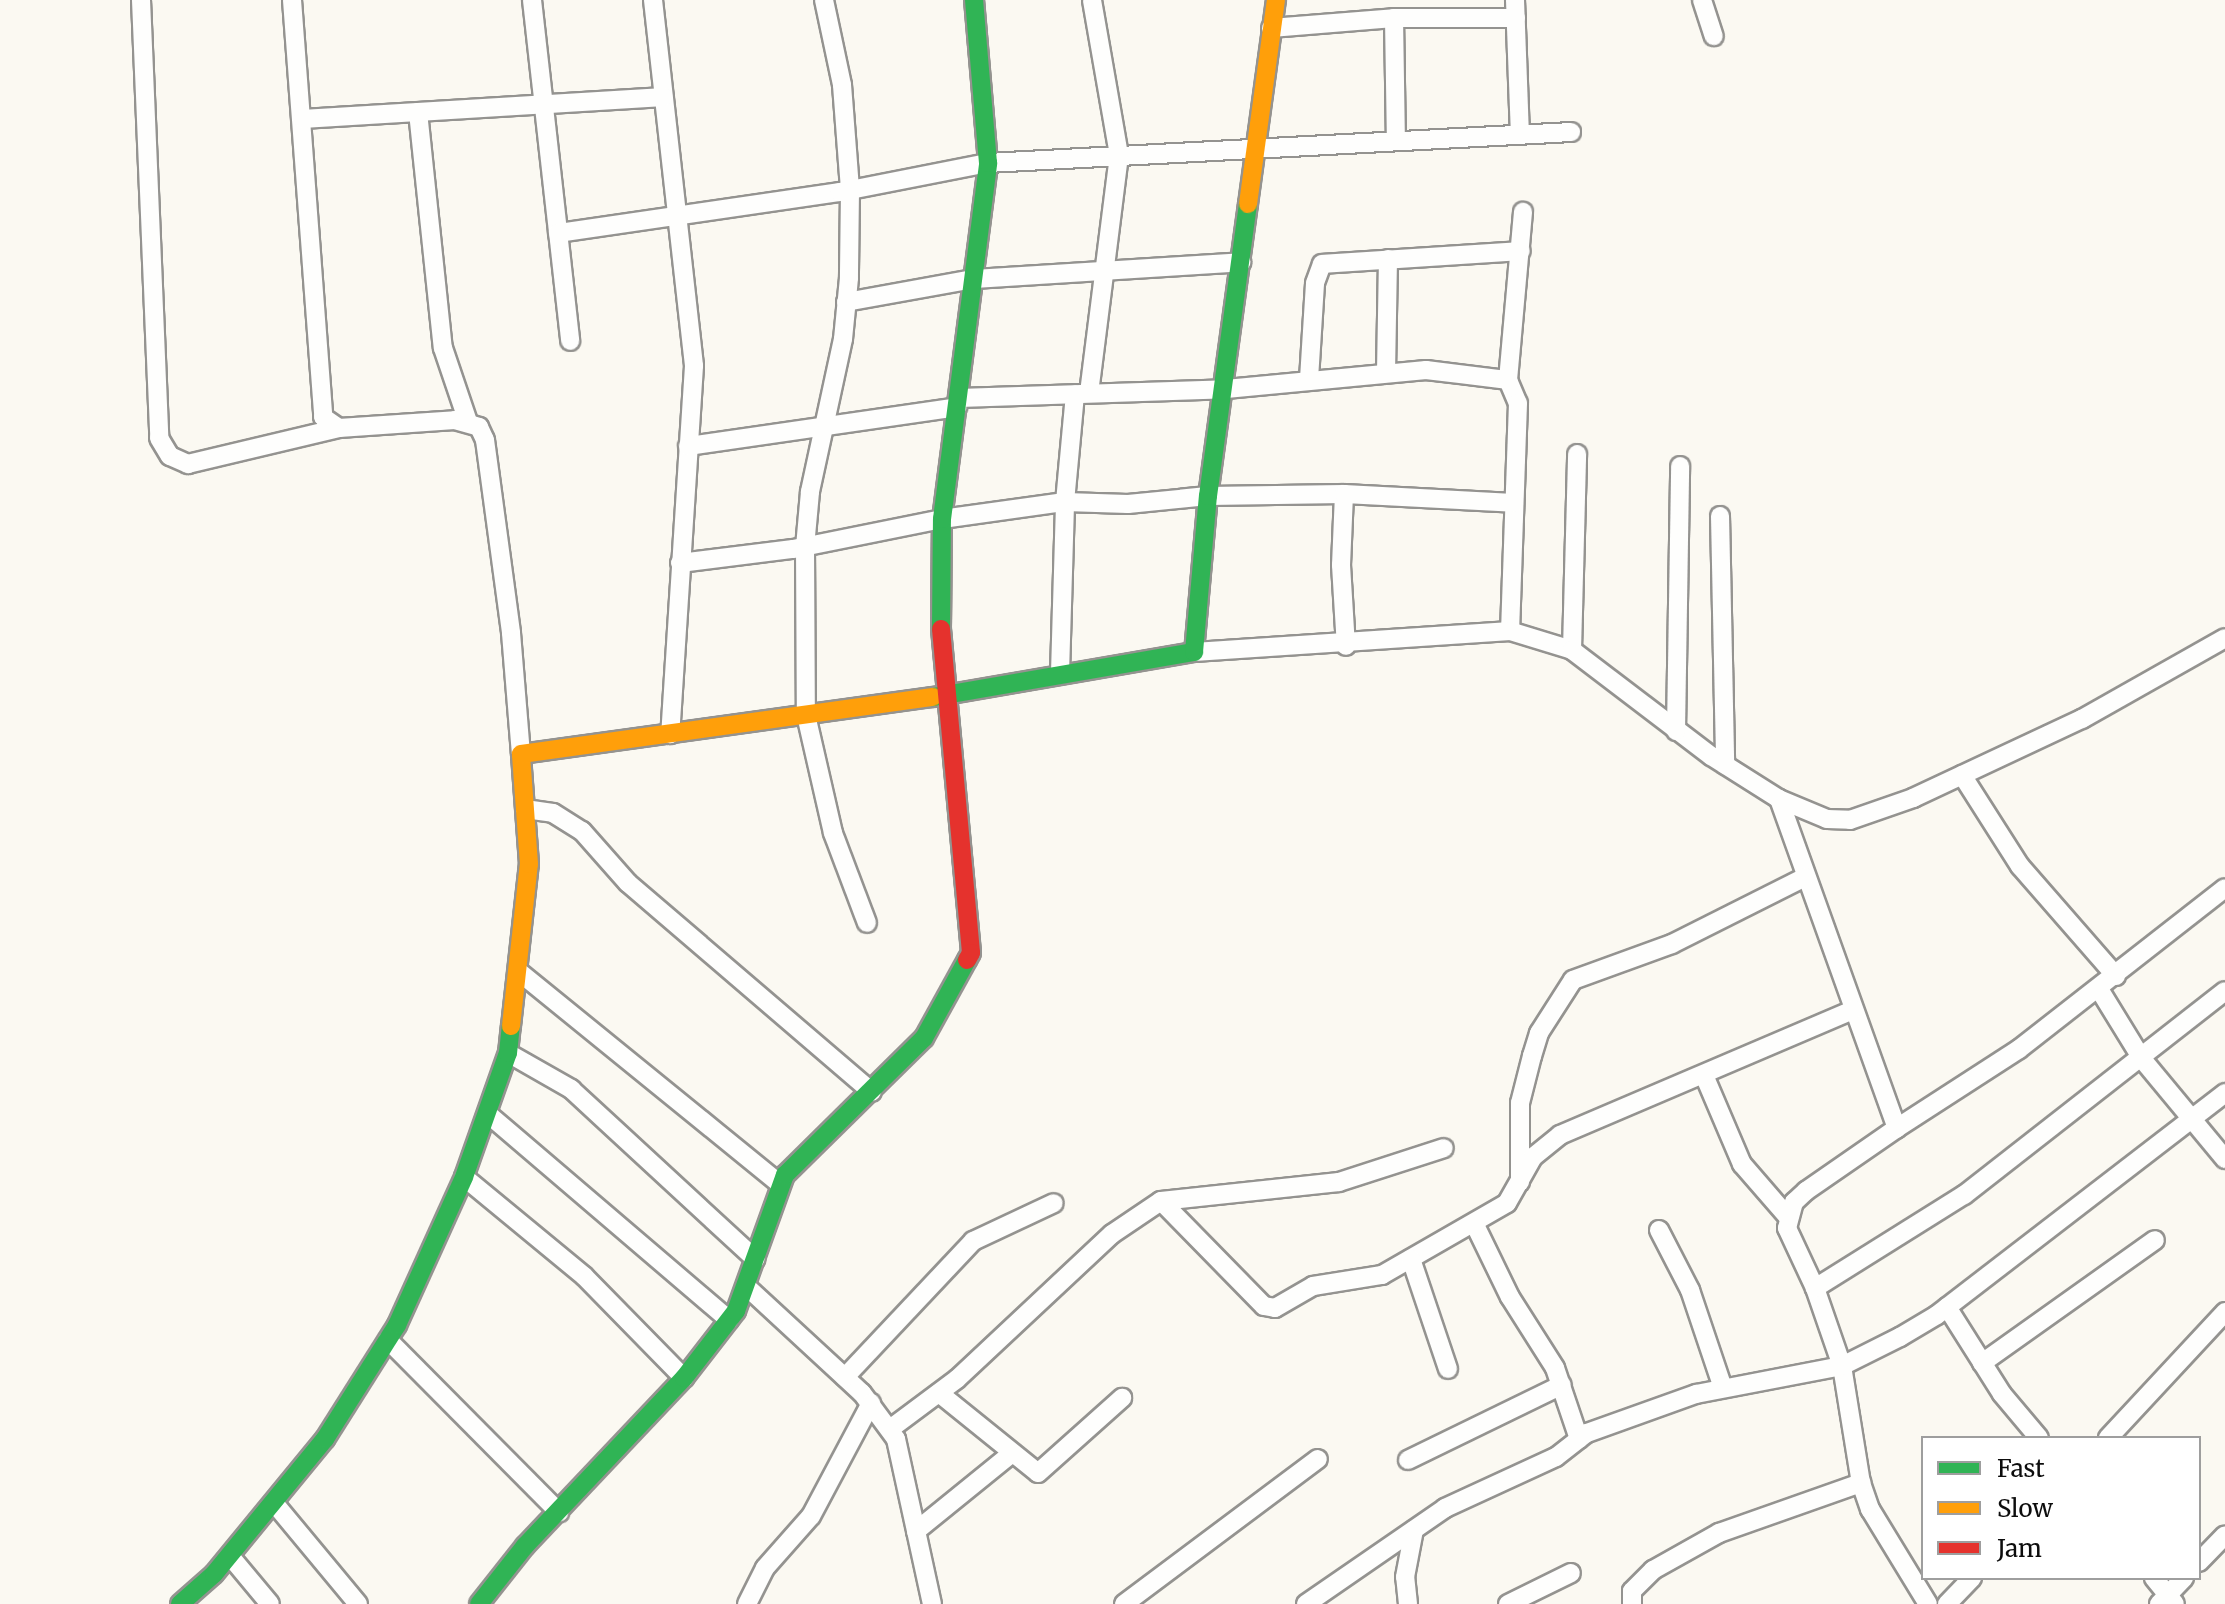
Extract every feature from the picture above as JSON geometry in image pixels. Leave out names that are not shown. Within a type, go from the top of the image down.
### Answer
[{"type":"street","points":[[141,0],[159,438],[170,456],[188,464],[339,428],[468,422]]},
{"type":"street","points":[[292,0],[323,417],[339,428]]},
{"type":"street","points":[[532,0],[570,341]]},
{"type":"street","points":[[653,0],[680,213],[694,366],[670,734]]},
{"type":"street","points":[[824,0],[842,85],[850,190],[846,302],[805,547],[806,715],[833,833],[867,923]]},
{"type":"street","points":[[479,1604],[559,1512],[684,1378],[729,1320],[747,1287],[780,1184],[924,1038],[971,953],[944,695],[939,608],[942,519],[988,163],[974,0]]},
{"type":"street","points":[[1060,673],[1065,502],[1104,269],[1119,155],[1092,0]]},
{"type":"street","points":[[1194,652],[1208,496],[1226,389],[1254,146],[1276,0]]},
{"type":"street","points":[[1702,0],[1714,36]]},
{"type":"street","points":[[1271,28],[1515,9],[1520,134]]},
{"type":"street","points":[[1394,18],[1396,140]]},
{"type":"street","points":[[303,119],[663,97]]},
{"type":"street","points":[[180,1604],[230,1556],[275,1504],[325,1439],[388,1340],[464,1177],[508,1053],[529,864],[521,754],[485,440],[468,422],[443,348],[418,112]]},
{"type":"street","points":[[558,233],[850,190],[988,163],[1254,146],[1571,132]]},
{"type":"street","points":[[1510,631],[1518,403],[1508,380],[1523,212]]},
{"type":"street","points":[[1309,379],[1317,271],[1331,262],[1521,251]]},
{"type":"street","points":[[1386,373],[1388,259]]},
{"type":"street","points":[[846,302],[974,279],[1241,262]]},
{"type":"street","points":[[688,446],[824,430],[958,402],[1226,389],[1426,370],[1508,380]]},
{"type":"street","points":[[1572,650],[1577,454]]},
{"type":"street","points":[[1676,731],[1680,466]]},
{"type":"street","points":[[680,563],[805,547],[942,519],[1065,502],[1128,504],[1208,496],[1344,494],[1514,503]]},
{"type":"street","points":[[1344,494],[1341,565],[1346,646]]},
{"type":"street","points":[[1720,516],[1725,765]]},
{"type":"street","points":[[521,754],[944,695],[1194,652],[1346,646],[1510,631],[1572,650],[1676,731],[1779,799],[1827,819],[1850,820],[1962,775],[2082,719],[2225,638]]},
{"type":"street","points":[[1962,775],[2020,866],[2116,976]]},
{"type":"street","points":[[1779,799],[1897,1128]]},
{"type":"street","points":[[525,809],[553,813],[582,831],[628,883],[872,1092]]},
{"type":"street","points":[[1520,1184],[1520,1103],[1532,1056],[1539,1033],[1573,980],[1672,944],[1805,877]]},
{"type":"street","points":[[1928,1604],[1870,1509],[1861,1483],[1842,1366],[1815,1288],[1787,1228],[1787,1216],[1806,1191],[2019,1049],[2225,888]]},
{"type":"street","points":[[518,971],[780,1184]]},
{"type":"street","points":[[2099,989],[2142,1059],[2225,1159]]},
{"type":"street","points":[[1815,1288],[1964,1195],[2142,1059],[2225,991]]},
{"type":"street","points":[[1161,1201],[1270,1308],[1313,1286],[1382,1275],[1474,1223],[1507,1203],[1533,1157],[1560,1135],[1853,1010]]},
{"type":"street","points":[[508,1053],[571,1089],[755,1259]]},
{"type":"street","points":[[1704,1075],[1742,1164],[1787,1216]]},
{"type":"street","points":[[1306,1604],[1445,1508],[1556,1457],[1579,1439],[1723,1388],[1842,1366],[1947,1307],[2225,1093]]},
{"type":"street","points":[[488,1114],[729,1320]]},
{"type":"street","points":[[890,1429],[939,1393],[1080,1262],[1161,1201],[1339,1182],[1444,1148]]},
{"type":"street","points":[[464,1177],[584,1276],[684,1378]]},
{"type":"street","points":[[845,1377],[973,1241],[1054,1203]]},
{"type":"street","points":[[1474,1223],[1562,1385],[1579,1439]]},
{"type":"street","points":[[1659,1230],[1690,1290],[1723,1388]]},
{"type":"street","points":[[1982,1363],[2155,1240]]},
{"type":"street","points":[[1411,1259],[1448,1369]]},
{"type":"street","points":[[747,1287],[845,1377],[871,1403],[890,1429],[932,1604]]},
{"type":"street","points":[[1947,1307],[1982,1363],[2037,1436]]},
{"type":"street","points":[[2110,1436],[2225,1312]]},
{"type":"street","points":[[388,1340],[559,1512]]},
{"type":"street","points":[[1408,1460],[1562,1385]]},
{"type":"street","points":[[939,1393],[1030,1471],[1049,1468],[1122,1398]]},
{"type":"street","points":[[747,1604],[765,1568],[811,1516],[871,1403]]},
{"type":"street","points":[[916,1531],[1010,1455]]},
{"type":"street","points":[[1124,1604],[1318,1459]]},
{"type":"street","points":[[1630,1603],[1632,1591],[1653,1570],[1719,1533],[1861,1483]]},
{"type":"street","points":[[275,1504],[358,1604]]},
{"type":"street","points":[[1408,1604],[1405,1577],[1414,1530]]},
{"type":"street","points":[[2201,1560],[2225,1535]]},
{"type":"street","points":[[230,1556],[270,1604]]},
{"type":"street","points":[[1508,1604],[1571,1573]]},
{"type":"street","points":[[1947,1604],[1970,1580]]},
{"type":"street","points":[[2155,1580],[2167,1601],[2183,1580]]},
{"type":"traffic: fast","points":[[941,629],[942,519],[988,163],[974,0]]},
{"type":"traffic: fast","points":[[933,697],[1194,652],[1208,496],[1248,204]]},
{"type":"traffic: fast","points":[[479,1604],[525,1546],[684,1378],[736,1311],[785,1175],[924,1038],[967,960]]},
{"type":"traffic: fast","points":[[180,1604],[214,1574],[325,1439],[397,1325],[464,1177],[508,1053],[511,1026]]},
{"type":"traffic: slow","points":[[1248,204],[1276,0]]},
{"type":"traffic: slow","points":[[511,1026],[529,864],[521,754],[933,697]]},
{"type":"traffic: jam","points":[[941,629],[971,953],[967,960]]}]
